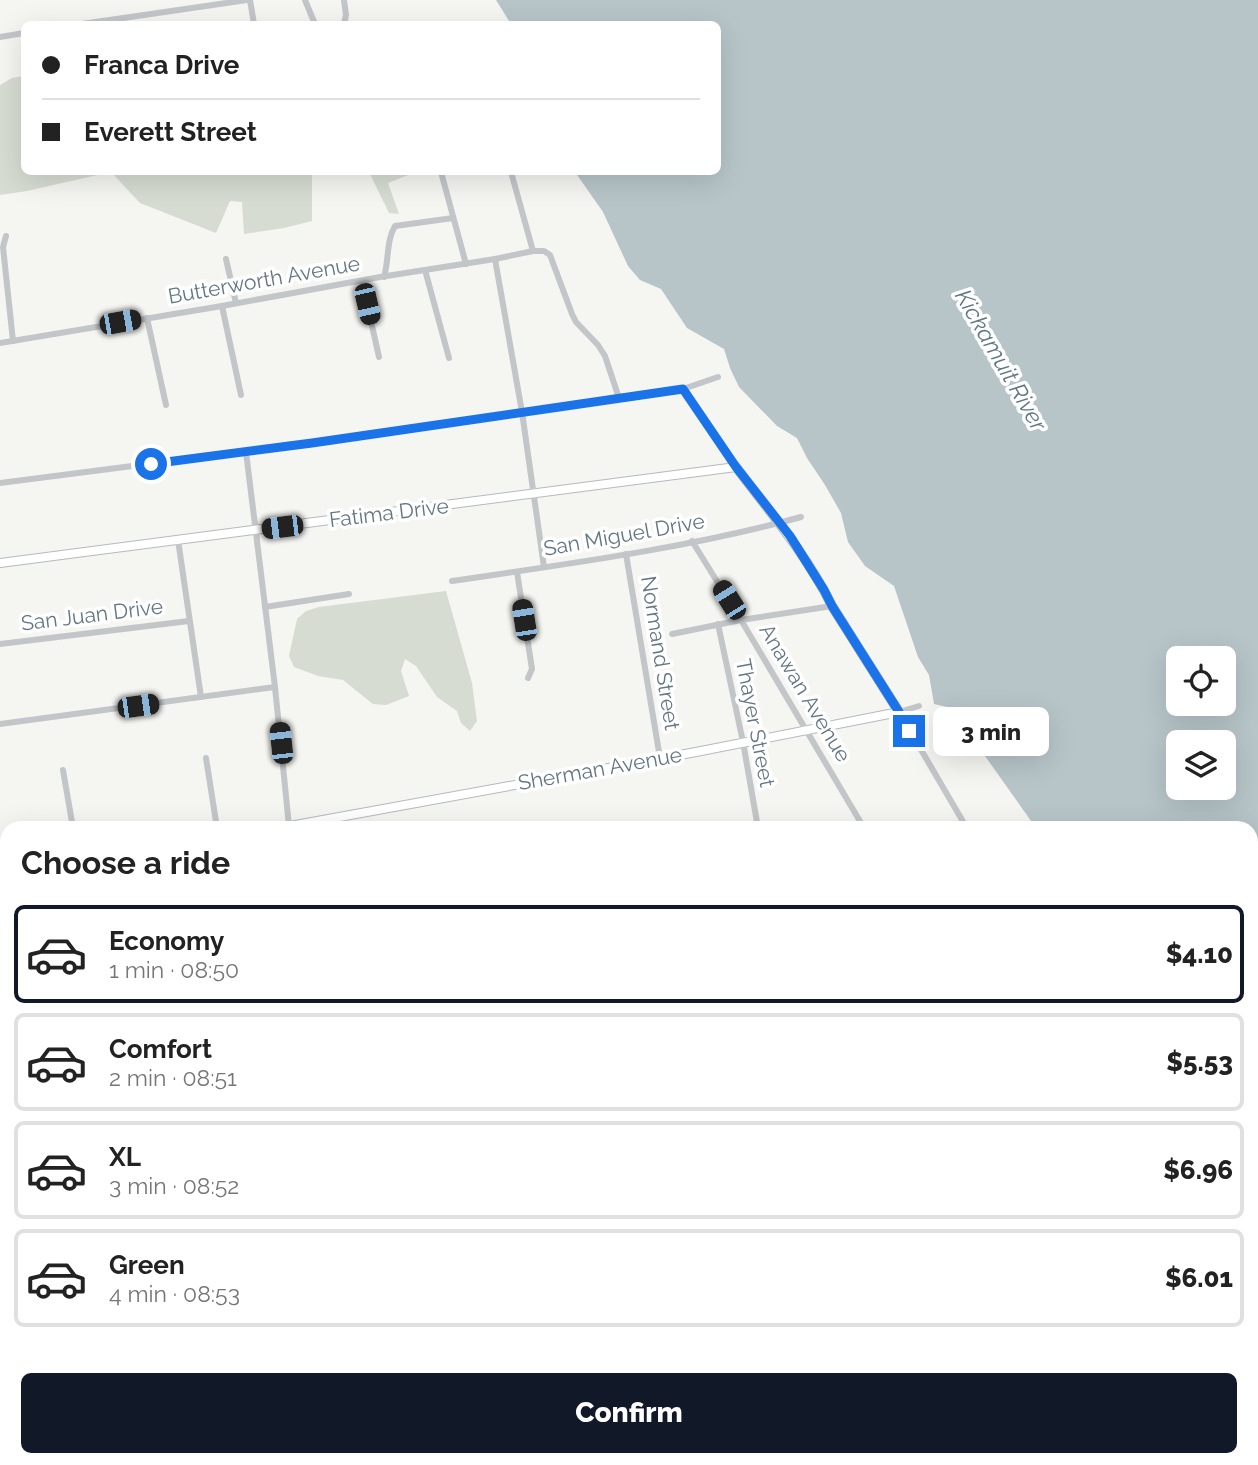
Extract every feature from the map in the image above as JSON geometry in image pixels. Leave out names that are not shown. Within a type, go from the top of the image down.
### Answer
[{"type":"street","points":[[103,21],[248,0],[253,21]]},
{"type":"street","points":[[305,0],[314,21]]},
{"type":"street","points":[[344,0],[345,21]]},
{"type":"street","points":[[0,37],[21,34]]},
{"type":"street","points":[[442,175],[466,264]]},
{"type":"street","points":[[512,175],[533,251],[544,251],[550,255],[572,314],[605,356],[619,398]]},
{"type":"street","points":[[384,277],[395,226],[453,218]]},
{"type":"street","points":[[6,236],[3,247],[13,341]]},
{"type":"street","name":"Butterworth Avenue","points":[[0,343],[533,251]]},
{"type":"street","points":[[226,259],[236,303]]},
{"type":"street","points":[[495,259],[522,412],[544,567]]},
{"type":"street","points":[[425,270],[449,358]]},
{"type":"street","points":[[362,281],[379,357]]},
{"type":"street","points":[[222,306],[241,395]]},
{"type":"street","points":[[147,318],[166,405]]},
{"type":"street","points":[[0,484],[246,452],[683,389],[718,377]]},
{"type":"street","points":[[683,389],[736,467],[790,536],[963,821]]},
{"type":"street","points":[[246,452],[275,687],[284,821]]},
{"type":"street","name":"Fatima Drive","points":[[0,563],[736,467]]},
{"type":"street","name":"San Miguel Drive","points":[[452,581],[626,554],[801,517]]},
{"type":"street","points":[[178,540],[201,697]]},
{"type":"street","name":"Anawan Avenue","points":[[692,541],[860,821]]},
{"type":"street","name":"Normand Street","points":[[626,554],[660,758]]},
{"type":"street","points":[[517,572],[532,669],[528,678]]},
{"type":"street","points":[[265,607],[349,594]]},
{"type":"street","points":[[672,634],[832,606]]},
{"type":"street","name":"San Juan Drive","points":[[0,644],[189,621]]},
{"type":"street","name":"Thayer Street","points":[[718,624],[757,821]]},
{"type":"street","points":[[0,724],[275,687]]},
{"type":"street","name":"Sherman Avenue","points":[[317,821],[807,731],[919,706]]},
{"type":"street","points":[[206,758],[216,821]]},
{"type":"street","points":[[62,770],[72,821]]},
{"type":"street","points":[[344,816],[345,821]]},
{"type":"shaded area","points":[[21,76],[21,175],[98,175],[0,195],[0,85]]},
{"type":"shaded area","points":[[114,175],[312,175],[312,221],[284,228],[244,234],[242,202],[230,201],[216,233],[140,203]]},
{"type":"shaded area","points":[[370,175],[408,175],[388,183],[399,214],[389,213]]},
{"type":"shaded area","points":[[446,591],[472,683],[477,721],[470,731],[461,723],[457,711],[437,697],[416,666],[405,659],[401,671],[409,696],[386,705],[373,704],[343,680],[318,676],[294,667],[289,656],[297,619],[306,611],[319,607]]},
{"type":"water","name":"Kickamuit River","points":[[496,0],[1258,0],[1258,821],[1031,821],[951,708],[934,704],[929,675],[918,657],[894,586],[865,566],[848,542],[841,513],[797,438],[777,426],[739,387],[724,349],[687,328],[661,289],[640,280],[628,266],[603,212],[577,175],[721,175],[721,21],[509,21]]},
{"type":"route","points":[[151,464],[683,389],[736,467],[790,536],[909,731]]}]
